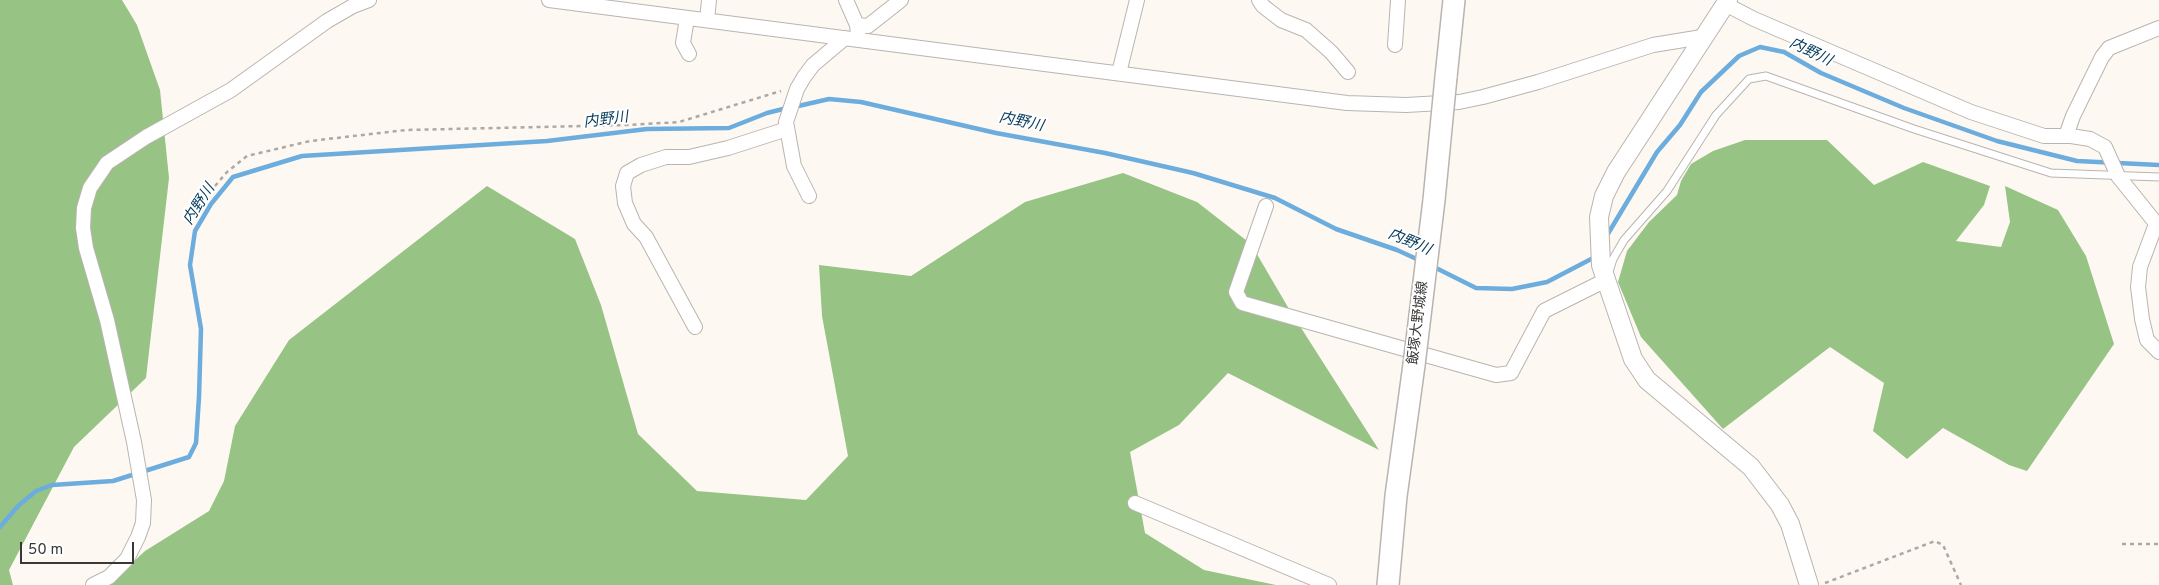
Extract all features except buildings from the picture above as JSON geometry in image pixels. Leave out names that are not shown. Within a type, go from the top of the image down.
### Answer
[{"type":"main road","name":"飯塚大野城線","points":[[1388,585],[1396,496],[1434,200],[1454,0]]},
{"type":"street","points":[[93,585],[109,577],[127,559],[138,537],[142,523],[144,500],[107,320],[86,248],[83,228],[84,208],[90,188],[107,163],[146,137],[231,90],[287,52],[345,5],[369,0]]},
{"type":"street","points":[[549,0],[1347,103],[1406,105],[1459,102],[1538,82],[1653,45],[1702,37]]},
{"type":"street","points":[[707,20],[710,0]]},
{"type":"street","points":[[809,196],[794,166],[787,126],[798,87],[813,65],[852,39],[857,25],[846,0]]},
{"type":"street","points":[[857,25],[868,26],[901,0]]},
{"type":"street","points":[[1118,74],[1137,0]]},
{"type":"street","points":[[1259,0],[1263,6],[1281,20],[1306,30],[1331,52],[1348,72]]},
{"type":"street","points":[[1395,45],[1398,0]]},
{"type":"street","points":[[1809,585],[1790,524],[1780,505],[1751,467],[1647,380],[1633,359],[1603,273],[1599,217],[1604,196],[1616,172],[1702,37],[1727,2],[1971,112],[2044,136],[2090,139],[2105,147],[2118,176],[2158,226],[2140,267],[2138,287],[2147,340],[2159,352]]},
{"type":"street","points":[[687,18],[683,43],[689,54]]},
{"type":"street","points":[[2066,136],[2073,116],[2102,57],[2109,48],[2159,28]]},
{"type":"street","points":[[696,327],[646,237],[634,224],[625,203],[623,186],[627,174],[641,165],[666,157],[689,157],[728,148],[787,126]]},
{"type":"street","points":[[1266,206],[1236,292],[1242,303],[1496,375],[1511,372],[1544,311],[1603,273]]},
{"type":"street","points":[[1135,503],[1328,585]]},
{"type":"lane","points":[[1603,273],[1624,240],[1667,191],[1716,114],[1749,78],[1766,76],[1914,129],[2051,173],[2159,177]]},
{"type":"path","points":[[215,186],[227,172],[247,156],[310,141],[406,130],[629,125],[679,122],[798,87]]},
{"type":"path","points":[[1821,585],[1936,541],[1943,545],[1961,585]]},
{"type":"path","points":[[2122,544],[2159,544]]},
{"type":"green space","points":[[0,0],[122,0],[137,25],[160,90],[169,178],[146,378],[74,447],[9,570],[13,585],[0,585]]},
{"type":"green space","points":[[1745,140],[1827,140],[1874,185],[1923,162],[1990,186],[1984,205],[1956,241],[2001,247],[2010,222],[2005,186],[2058,210],[2086,256],[2114,344],[2027,471],[2009,465],[1943,428],[1907,459],[1873,431],[1884,383],[1830,347],[1723,429],[1641,337],[1618,282],[1627,251],[1649,222],[1677,195],[1681,181],[1691,164],[1713,151]]},
{"type":"green space","points":[[1123,173],[1197,202],[1251,244],[1289,309],[1379,450],[1228,373],[1179,425],[1130,452],[1145,533],[1204,570],[1276,585],[108,585],[145,551],[209,511],[224,481],[235,426],[289,340],[487,186],[575,239],[601,305],[638,434],[697,491],[806,500],[848,456],[822,316],[819,265],[911,276],[1025,202]]},
{"type":"waterway","name":"内野川","points":[[1606,237],[1657,152],[1680,125],[1701,92],[1739,56],[1760,47],[1784,52],[1821,73],[1904,108],[1997,141],[2077,161],[2159,165]]},
{"type":"waterway","name":"内野川","points":[[794,107],[829,99],[861,102],[996,133],[1105,153],[1193,173],[1275,198],[1336,229],[1397,250],[1421,261]]},
{"type":"waterway","name":"内野川","points":[[0,527],[18,506],[36,491],[52,485],[113,481],[189,457],[196,443],[201,329],[190,265],[195,231],[211,204],[233,177],[302,156],[547,141],[647,129],[729,128],[767,113],[787,108]]},
{"type":"waterway","name":"内野川","points":[[1432,266],[1476,288],[1512,289],[1547,282],[1595,257]]}]
